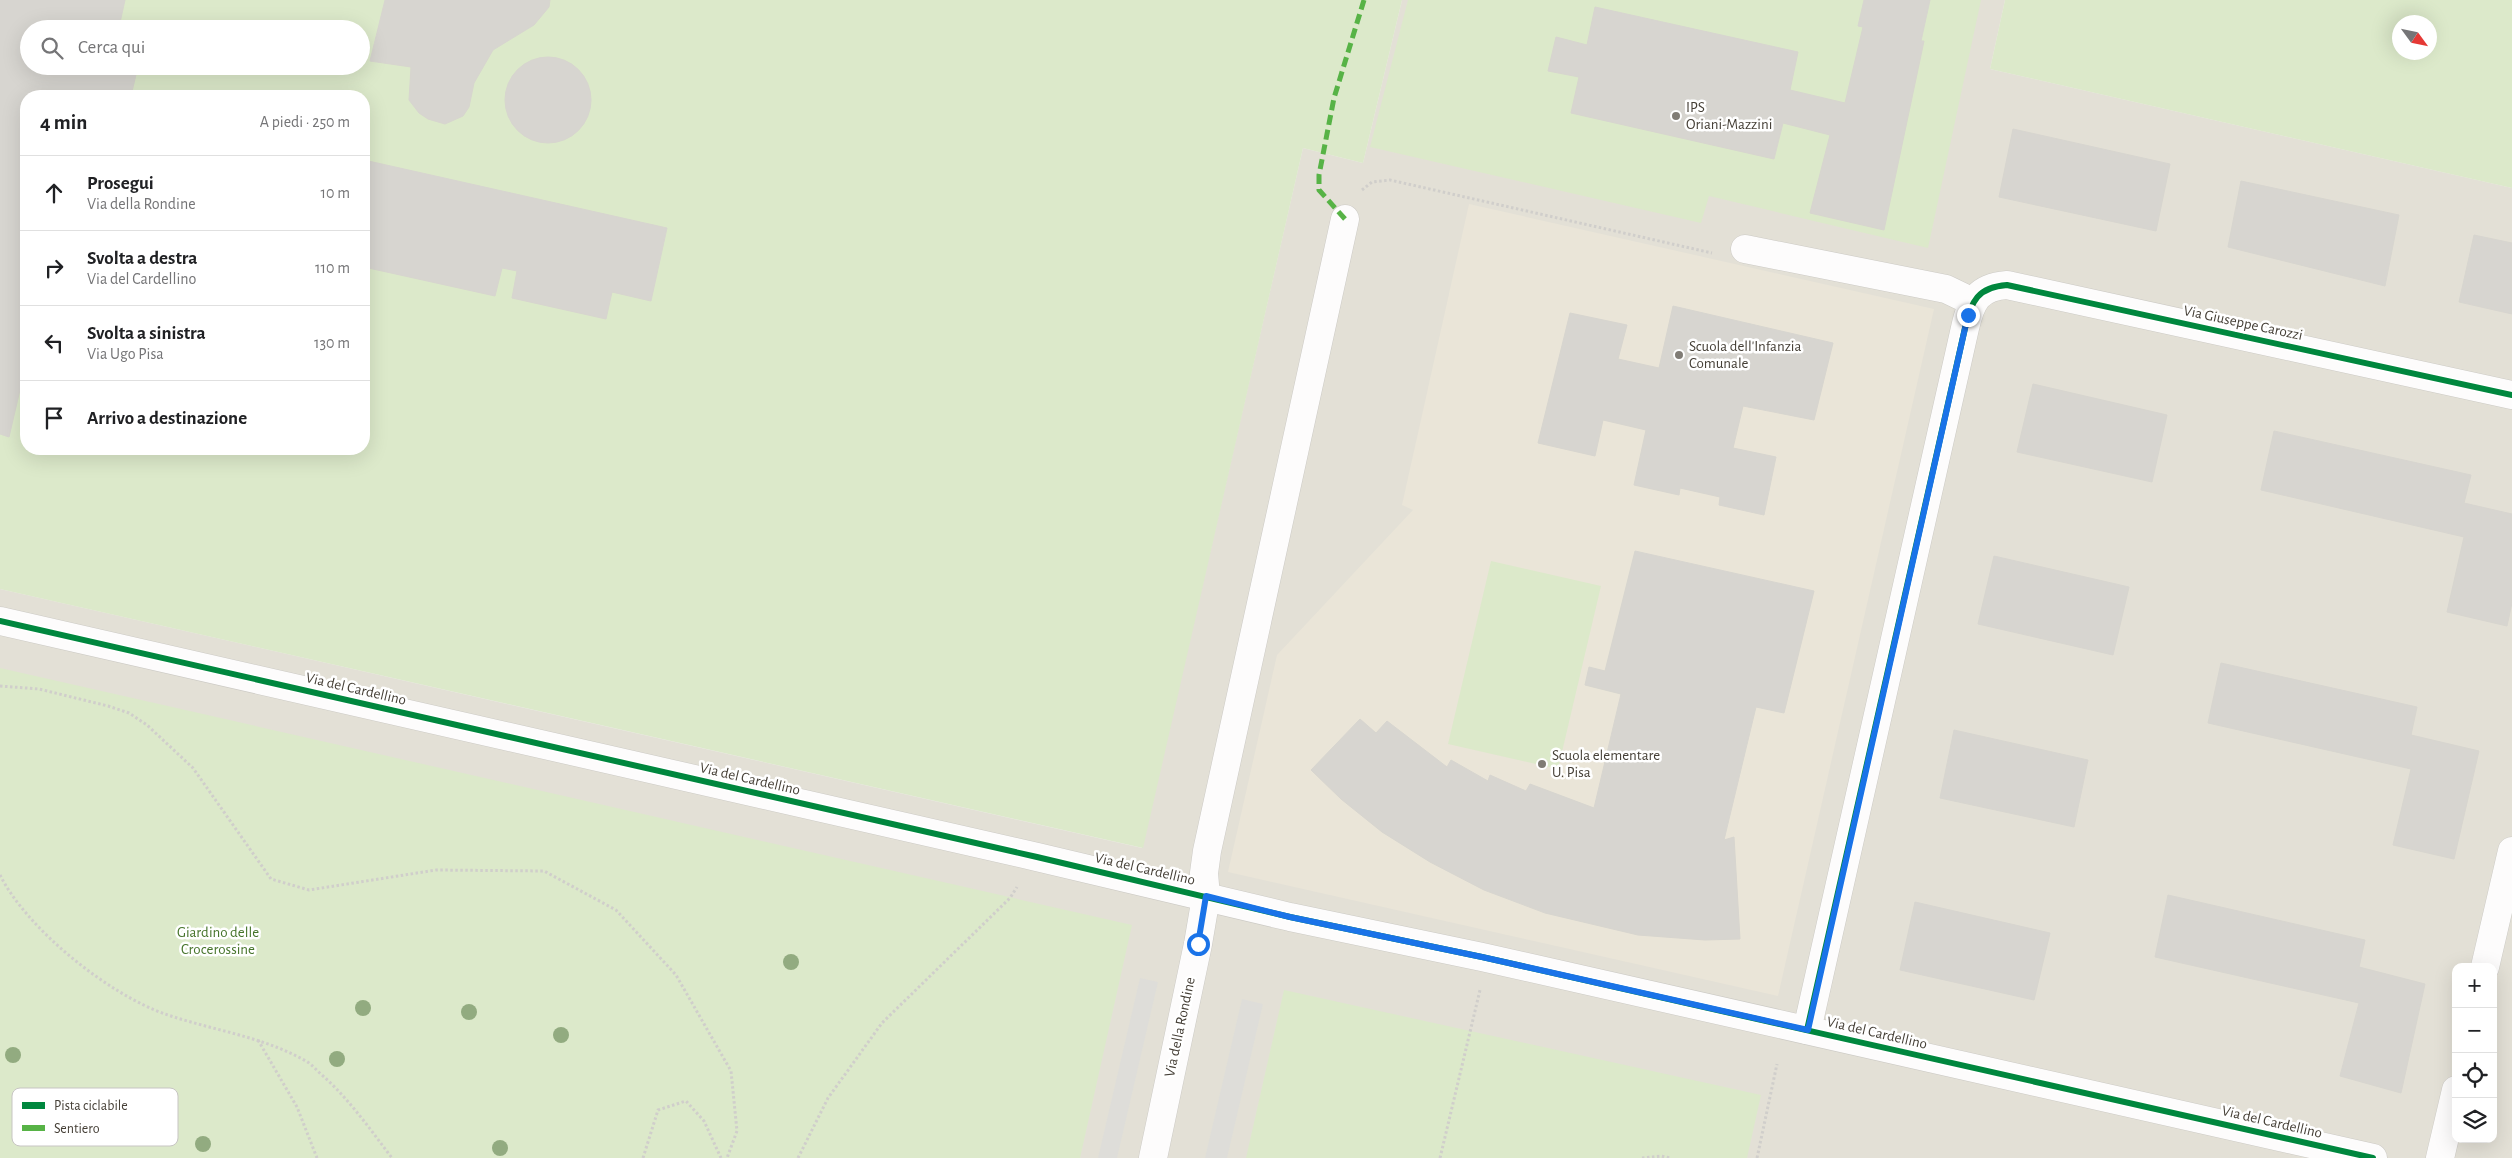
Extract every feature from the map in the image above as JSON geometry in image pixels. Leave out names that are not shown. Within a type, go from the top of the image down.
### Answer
[{"type":"street","name":"Via della Rondine","points":[[1152,1158],[1206,896],[1204,873],[1207,851],[1344,219]]},
{"type":"street","points":[[1745,249],[1951,290],[1974,302],[1965,328],[1808,1030]]},
{"type":"street","name":"Via Giuseppe Carozzi","points":[[1974,302],[1983,291],[1995,286],[2008,285],[2512,395]]},
{"type":"street","name":"Via del Cardellino","points":[[0,621],[1037,857],[1290,917],[1482,957],[2374,1158]]},
{"type":"street","points":[[2486,963],[2512,851]]},
{"type":"street","points":[[2440,1158],[2454,1098]]},
{"type":"path","points":[[1344,219],[1358,194],[1372,182],[1390,180],[1714,253],[1724,254],[1745,249]]},
{"type":"path","points":[[0,686],[39,689],[108,706],[129,713],[147,725],[193,768],[271,879],[309,890],[436,870],[544,871],[616,910],[676,975],[731,1071],[737,1132],[727,1158]]},
{"type":"path","points":[[798,1158],[828,1098],[882,1023],[1010,898],[1037,857]]},
{"type":"path","points":[[0,875],[23,908],[44,931],[92,975],[112,989],[137,1004],[258,1040],[306,1061],[342,1093],[392,1158]]},
{"type":"path","points":[[1440,1158],[1480,990],[1482,957]]},
{"type":"path","points":[[258,1040],[297,1107],[317,1158]]},
{"type":"path","points":[[1757,1158],[1777,1064]]},
{"type":"path","points":[[643,1158],[658,1110],[686,1101],[704,1121],[721,1158]]},
{"type":"path","points":[[1642,1158],[1661,1156],[1670,1158]]},
{"type":"shaded area","points":[[1402,0],[2005,0],[1990,69],[2512,188],[2512,1158],[0,1158],[0,589],[1142,848],[1303,148],[1363,163]]},
{"type":"shaded area","name":"Scuola elementare U. Pisa","points":[[1469,204],[1934,309],[1778,996],[1228,872],[1277,655],[1413,510],[1402,505]]},
{"type":"shaded area","points":[[1140,978],[1158,982],[1117,1158],[1098,1158]]},
{"type":"shaded area","points":[[1242,999],[1263,1004],[1227,1158],[1205,1158]]},
{"type":"green space","points":[[0,0],[1402,0],[1363,163],[1303,148],[1143,848],[0,589]]},
{"type":"green space","name":"IPS Oriani-Mazzini","points":[[1408,0],[1981,0],[1928,248],[1709,196],[1701,223],[1370,147]]},
{"type":"green space","points":[[2005,0],[2512,0],[2512,188],[1990,69]]},
{"type":"green space","points":[[1491,561],[1601,586],[1558,769],[1448,744]]},
{"type":"green space","name":"Giardino delle Crocerossine","points":[[0,668],[1132,925],[1080,1158],[0,1158]]},
{"type":"green space","points":[[1284,990],[1761,1095],[1747,1158],[1246,1158]]},
{"type":"building","points":[[0,0],[125,0],[121,20],[20,20],[20,75],[136,75],[132,90],[20,90],[20,390],[9,437],[0,434]]},
{"type":"building","points":[[385,0],[550,0],[549,7],[534,25],[493,50],[474,83],[469,107],[463,116],[445,124],[428,119],[419,113],[409,100],[411,67],[370,61]]},
{"type":"building","points":[[1864,0],[1930,0],[1921,41],[1924,41],[1884,230],[1810,213],[1830,135],[1783,123],[1774,159],[1571,113],[1579,77],[1548,71],[1556,37],[1587,45],[1595,7],[1798,52],[1790,90],[1845,103],[1863,27],[1858,26]]},
{"type":"building","points":[[548,57],[564,60],[572,64],[584,76],[588,84],[591,100],[588,116],[584,124],[572,136],[564,140],[548,143],[532,140],[524,136],[512,124],[508,116],[505,100],[508,84],[512,76],[524,64],[532,60]]},
{"type":"building","points":[[2013,129],[2170,164],[2156,231],[1999,197]]},
{"type":"building","points":[[370,161],[667,228],[651,301],[612,292],[606,319],[512,298],[517,271],[502,268],[495,296],[370,268]]},
{"type":"building","points":[[2241,181],[2399,215],[2385,286],[2228,247]]},
{"type":"building","points":[[2474,235],[2512,243],[2512,314],[2459,302]]},
{"type":"building","points":[[1673,306],[1833,343],[1814,420],[1743,406],[1733,448],[1776,457],[1764,515],[1719,505],[1720,497],[1680,488],[1679,495],[1634,485],[1646,430],[1603,420],[1595,456],[1538,443],[1570,313],[1627,325],[1618,359],[1659,368]]},
{"type":"building","points":[[2033,384],[2167,415],[2152,482],[2017,452]]},
{"type":"building","points":[[2274,431],[2471,475],[2464,503],[2512,514],[2512,603],[2507,626],[2447,612],[2464,537],[2261,490]]},
{"type":"building","points":[[1635,551],[1814,591],[1784,713],[1756,707],[1724,840],[1734,837],[1740,939],[1705,940],[1638,935],[1545,913],[1484,890],[1430,862],[1382,832],[1341,799],[1311,770],[1360,719],[1376,733],[1387,721],[1447,767],[1451,760],[1488,781],[1490,775],[1526,791],[1530,784],[1594,808],[1621,694],[1585,685],[1589,667],[1605,671]]},
{"type":"building","points":[[1994,556],[2129,587],[2113,655],[1978,624]]},
{"type":"building","points":[[2221,663],[2417,707],[2411,735],[2479,751],[2454,859],[2393,845],[2411,769],[2208,723]]},
{"type":"building","points":[[1954,730],[2088,760],[2074,827],[1940,798]]},
{"type":"building","points":[[2168,895],[2365,940],[2359,967],[2425,984],[2401,1093],[2340,1076],[2359,1003],[2155,957]]},
{"type":"building","points":[[1915,902],[2050,933],[2034,1000],[1900,970]]},
{"type":"marked path","points":[[1345,219],[1319,190],[1319,175],[1334,98],[1364,0]]},
{"type":"cycle path","points":[[1807,1030],[1965,328],[1970,310],[1977,297],[1989,289],[2007,285],[2512,395]]},
{"type":"cycle path","points":[[0,621],[1037,857],[1290,917],[1482,957],[2373,1158]]},
{"type":"place","name":"IPS Oriani-Mazzini","points":[[1676,116]]},
{"type":"place","name":"Scuola dell'Infanzia Comunale","points":[[1679,355]]},
{"type":"place","name":"Scuola elementare U. Pisa","points":[[1542,764]]},
{"type":"route","points":[[1198,944],[1206,896],[1290,917],[1482,957],[1808,1030],[1968,315]]}]
